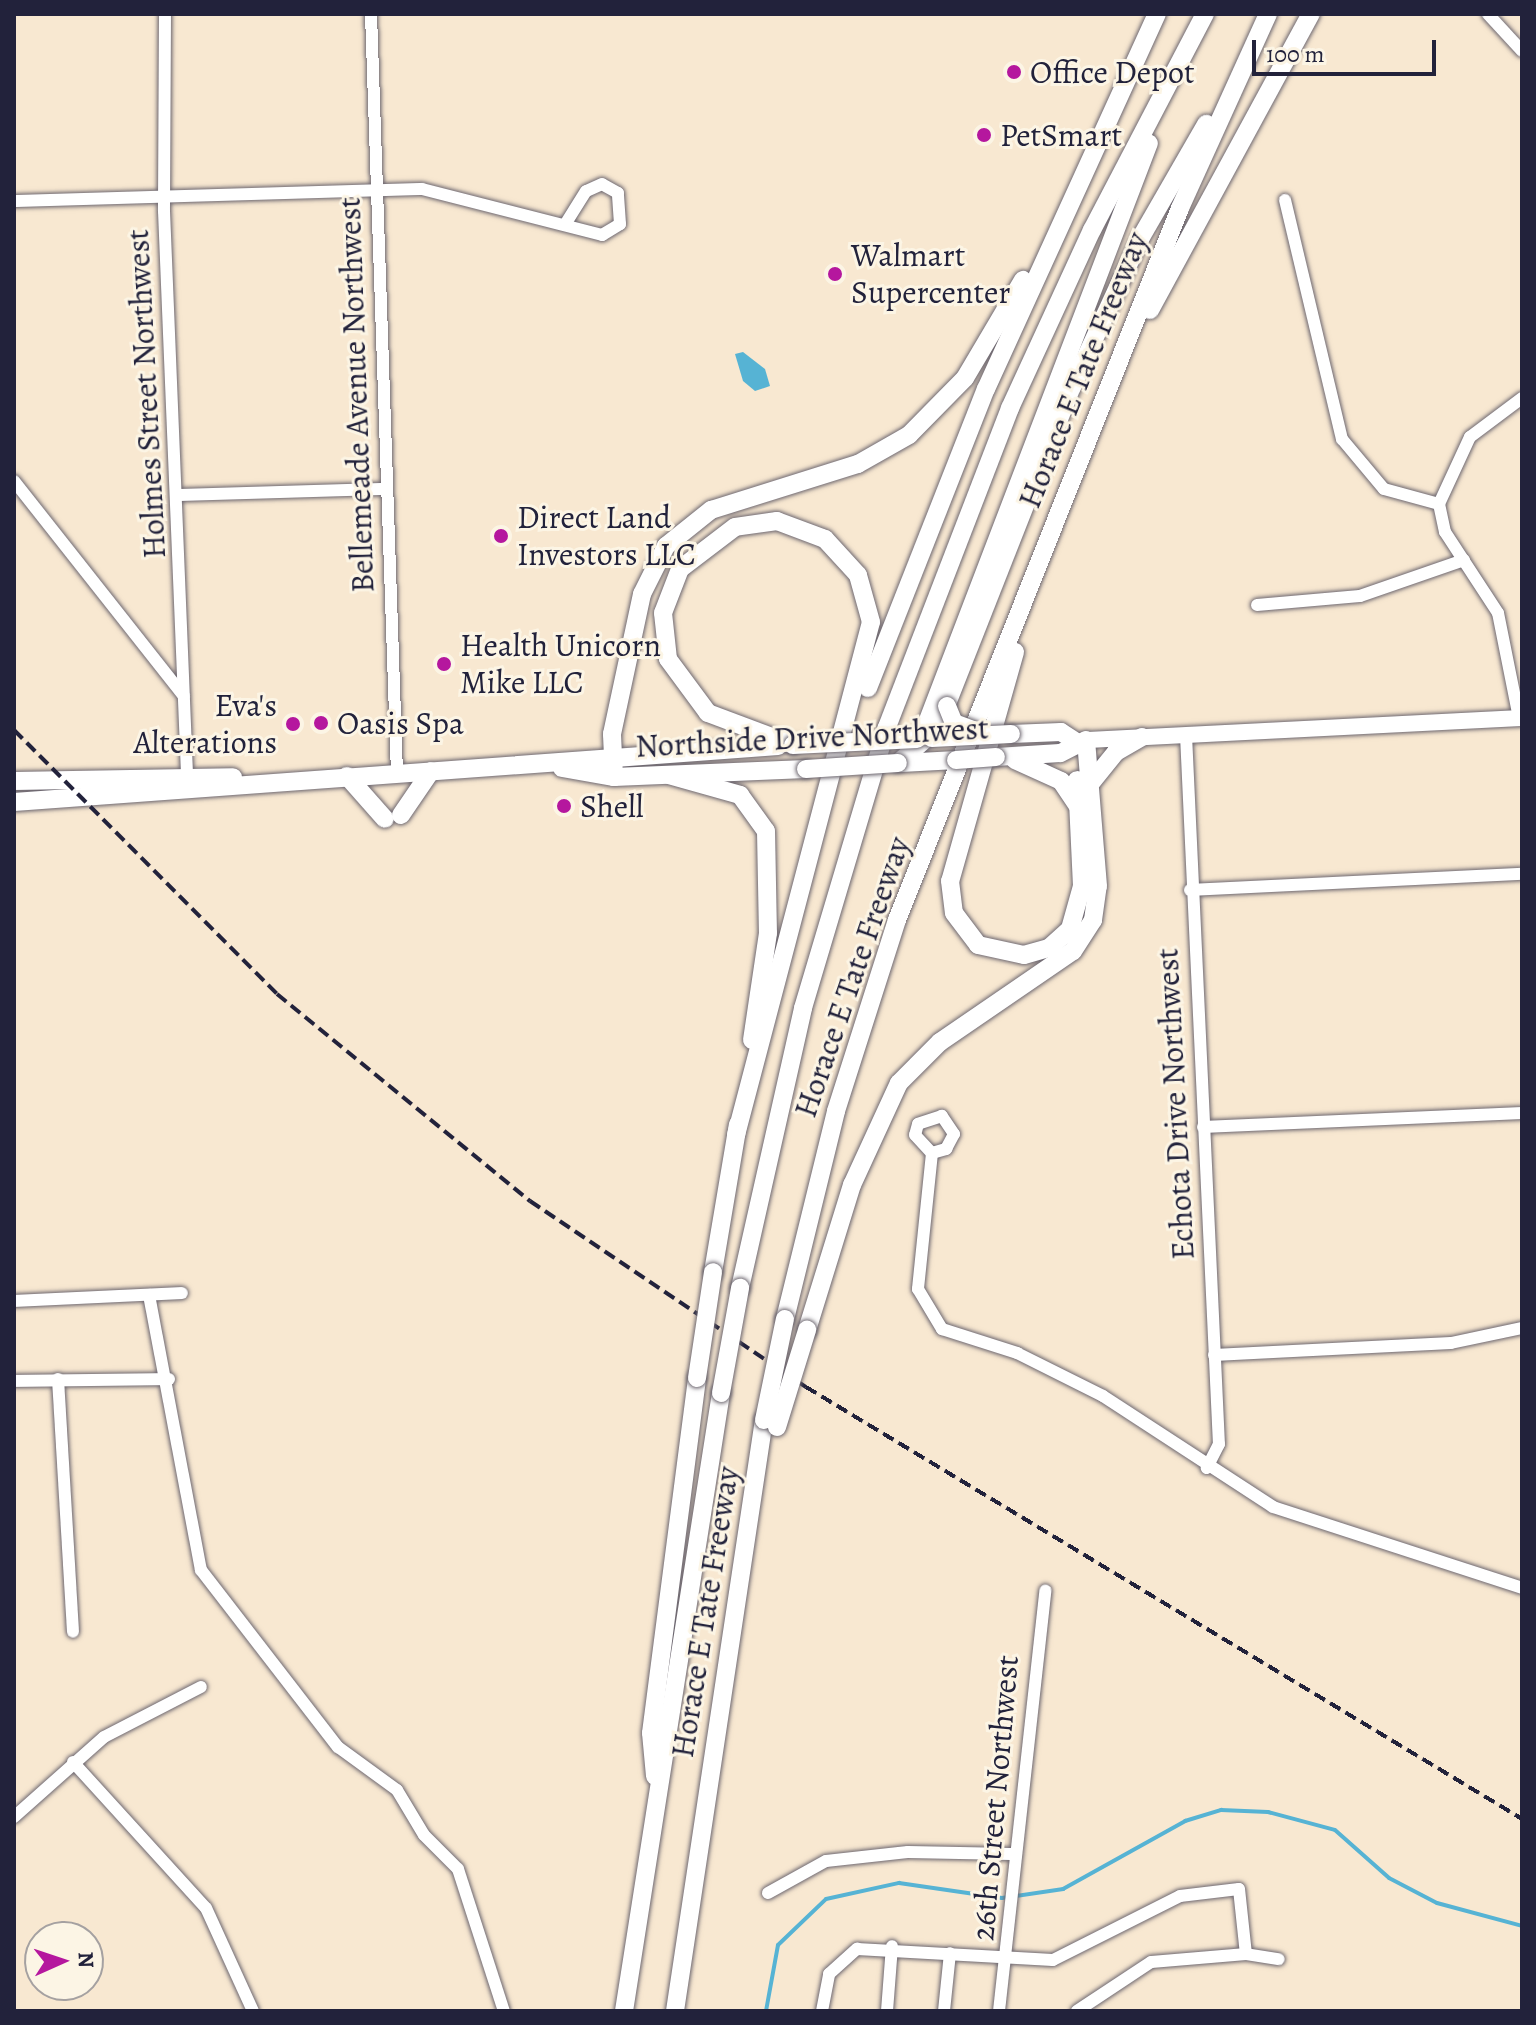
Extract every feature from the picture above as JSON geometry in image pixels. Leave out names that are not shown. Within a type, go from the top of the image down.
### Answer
[{"type":"highway","points":[[835,777],[947,483],[1066,205],[1157,14]]},
{"type":"highway","points":[[1090,156],[1169,14]]},
{"type":"highway","name":"Horace E Tate Freeway","points":[[624,2011],[721,1393],[740,1288],[803,1008],[892,713],[1016,394],[1205,14]]},
{"type":"highway","name":"Horace E Tate Freeway","points":[[675,2011],[752,1495],[771,1424],[785,1319],[836,1111],[893,934],[1063,501],[1268,14]]},
{"type":"highway","points":[[1106,393],[1311,14]]},
{"type":"highway","points":[[898,763],[947,706],[1072,387],[1140,239],[1255,39]]},
{"type":"highway","points":[[925,733],[1188,47]]},
{"type":"highway","points":[[614,777],[612,754],[642,594],[666,546],[711,510],[858,464],[928,420],[965,378],[1066,205]]},
{"type":"highway","points":[[1063,501],[955,851],[954,913],[978,945],[1024,955],[1049,948],[1070,929],[1082,886],[1079,807],[1081,741]]},
{"type":"highway","points":[[736,1135],[870,638],[864,589],[849,561],[812,531],[777,521],[735,527],[680,569],[663,613],[668,659],[708,713],[793,745]]},
{"type":"highway","points":[[947,706],[951,721],[964,729],[1019,734]]},
{"type":"highway","name":"Northside Drive Northwest","points":[[14,802],[260,779],[550,766],[612,754],[793,745],[925,733],[1061,732],[1081,741]]},
{"type":"highway","points":[[925,733],[956,760]]},
{"type":"highway","points":[[1090,784],[1116,752],[1142,737]]},
{"type":"highway","points":[[771,1424],[807,1330],[856,1172],[899,1083],[940,1042],[1085,937],[1098,894],[1090,784],[1081,741]]},
{"type":"highway","name":"Northside Drive Northwest","points":[[550,766],[614,777],[806,769],[1019,758],[1060,753],[1081,741]]},
{"type":"highway","points":[[1019,758],[1061,781],[1079,807]]},
{"type":"highway","points":[[347,776],[393,817],[431,771]]},
{"type":"highway","name":"Northside Drive Northwest","points":[[14,781],[187,773],[260,779]]},
{"type":"highway","points":[[658,1807],[651,1733],[697,1378],[764,969],[768,844],[760,817],[740,795],[669,775]]},
{"type":"main road","name":"Northside Drive Northwest","points":[[1081,741],[1521,718]]},
{"type":"street","name":"Holmes Street Northwest","points":[[165,14],[166,196],[187,773]]},
{"type":"street","name":"Bellemeade Avenue Northwest","points":[[371,14],[383,489],[397,773]]},
{"type":"street","points":[[1488,14],[1522,51]]},
{"type":"street","points":[[14,201],[375,188],[469,196],[565,225],[602,235],[620,224],[618,193],[602,184],[586,191],[565,225]]},
{"type":"street","points":[[1285,200],[1342,439],[1384,489],[1439,504]]},
{"type":"street","points":[[1521,718],[1504,631],[1445,532],[1439,504],[1470,437],[1522,398]]},
{"type":"street","points":[[14,481],[185,699]]},
{"type":"street","points":[[177,495],[383,489]]},
{"type":"street","points":[[1257,605],[1360,596],[1464,560]]},
{"type":"street","name":"Echota Drive Northwest","points":[[1186,735],[1190,890],[1219,1444],[1207,1468]]},
{"type":"street","points":[[1190,890],[1522,874]]},
{"type":"street","points":[[1203,1127],[1522,1113]]},
{"type":"street","points":[[932,1153],[917,1278],[932,1319],[952,1335],[1017,1353],[1103,1396],[1207,1468],[1296,1516],[1522,1588]]},
{"type":"street","points":[[14,1301],[182,1293]]},
{"type":"street","points":[[149,1295],[169,1379],[201,1570],[338,1747],[397,1790],[424,1835],[458,1869],[504,2011]]},
{"type":"street","points":[[1214,1355],[1451,1343],[1522,1328]]},
{"type":"street","points":[[58,1379],[73,1632]]},
{"type":"street","points":[[14,1381],[169,1379]]},
{"type":"street","name":"26th Street Northwest","points":[[999,2011],[1011,1918],[1011,1854],[1045,1591]]},
{"type":"street","points":[[14,1817],[73,1762],[135,1717],[201,1687]]},
{"type":"street","points":[[73,1762],[206,1908],[253,2011]]},
{"type":"street","points":[[768,1893],[826,1861],[908,1852],[1011,1854]]},
{"type":"street","points":[[822,2011],[838,1959],[892,1946],[1006,1960],[1053,1960],[1180,1896],[1214,1889],[1239,1889],[1246,1954]]},
{"type":"street","points":[[887,2011],[892,1946]]},
{"type":"street","points":[[944,2011],[950,1953]]},
{"type":"street","points":[[1077,2011],[1151,1962],[1246,1954],[1279,1959]]},
{"type":"water","points":[[743,352],[765,369],[770,386],[755,391],[743,381],[735,354]]},
{"type":"waterway","points":[[766,2011],[778,1945],[826,1899],[899,1883],[1002,1898],[1063,1889],[1185,1821],[1221,1810],[1268,1812],[1335,1830],[1389,1878],[1437,1903],[1522,1926]]},
{"type":"railway","points":[[14,730],[277,994],[530,1201],[806,1387],[1522,1819]]},
{"type":"place","name":"Office Depot","points":[[1014,72]]},
{"type":"place","name":"PetSmart","points":[[984,135]]},
{"type":"place","name":"Walmart Supercenter","points":[[835,274]]},
{"type":"place","name":"Direct Land Investors LLC","points":[[501,536]]},
{"type":"place","name":"Health Unicorn Mike LLC","points":[[444,664]]},
{"type":"place","name":"Oasis Spa","points":[[321,723]]},
{"type":"place","name":"Eva's Alterations","points":[[293,724]]},
{"type":"place","name":"Shell","points":[[564,806]]}]
